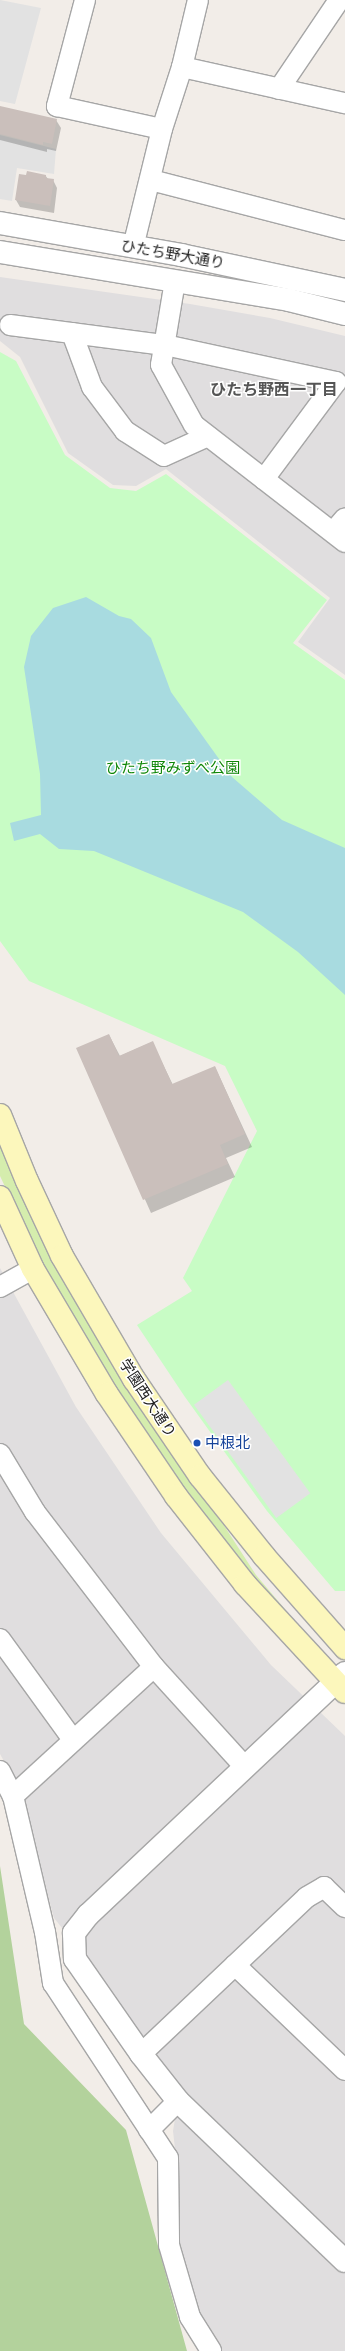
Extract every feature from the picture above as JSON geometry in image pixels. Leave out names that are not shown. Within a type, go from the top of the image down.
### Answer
[{"type":"main road","name":"学園西大通り","points":[[0,1116],[27,1181],[62,1256],[134,1379],[200,1476],[264,1556],[345,1648]]},
{"type":"main road","name":"学園西大通り","points":[[0,1197],[33,1269],[107,1394],[176,1496],[245,1584],[342,1682]]},
{"type":"street","points":[[85,0],[57,106],[162,129]]},
{"type":"street","points":[[133,247],[151,180],[162,129],[182,66],[198,0]]},
{"type":"street","points":[[279,88],[339,0]]},
{"type":"street","points":[[182,66],[345,103]]},
{"type":"street","points":[[151,180],[345,230]]},
{"type":"street","name":"ひたち野大通り","points":[[0,223],[188,256],[345,290]]},
{"type":"street","name":"ひたち野大通り","points":[[0,252],[289,300],[345,314]]},
{"type":"street","points":[[175,281],[161,365],[194,425],[264,479],[341,531]]},
{"type":"street","points":[[10,325],[165,345],[336,382],[264,479]]},
{"type":"street","points":[[72,333],[92,387],[125,431],[164,456],[208,436]]},
{"type":"street","points":[[0,1287],[33,1269]]},
{"type":"street","points":[[0,1454],[35,1512],[154,1667],[245,1767]]},
{"type":"street","points":[[0,1639],[73,1740]]},
{"type":"street","points":[[13,1796],[154,1667]]},
{"type":"street","points":[[342,1682],[245,1767],[88,1915],[74,1933],[75,1959],[141,2054],[178,2101],[345,2261]]},
{"type":"street","points":[[0,1771],[13,1796],[45,1932],[53,1983],[168,2158],[169,2245],[190,2317],[211,2351]]},
{"type":"street","points":[[141,2054],[307,1897],[324,1887],[345,1907]]},
{"type":"street","points":[[236,1965],[345,2070]]},
{"type":"street","points":[[149,2130],[178,2101]]},
{"type":"shaded area","points":[[0,0],[41,8],[15,104],[0,101]]},
{"type":"shaded area","points":[[0,135],[56,149],[54,174],[17,168],[12,201],[0,199]]},
{"type":"shaded area","points":[[0,277],[190,304],[270,318],[345,336],[345,675],[298,642],[330,598],[166,469],[136,486],[113,485],[68,453],[20,357],[0,341]]},
{"type":"shaded area","points":[[0,1268],[76,1407],[161,1533],[271,1665],[345,1736],[345,2351],[218,2351],[210,2341],[174,2245],[176,2158],[173,2131],[178,2101],[87,1959],[54,1918],[23,1805],[11,1774],[0,1754]]},
{"type":"shaded area","points":[[228,1380],[310,1493],[276,1518],[194,1405]]},
{"type":"green space","name":"ひたち野みずべ公園","points":[[0,352],[16,361],[65,455],[110,488],[136,491],[166,474],[327,600],[293,643],[345,680],[345,1591],[335,1591],[267,1511],[185,1397],[137,1325],[192,1291],[183,1278],[257,1131],[225,1066],[29,981],[0,941]]},
{"type":"green space","points":[[0,1141],[214,1510],[256,1575],[306,1634],[302,1635],[203,1519],[142,1436],[41,1263],[0,1176]]},
{"type":"green space","points":[[0,1866],[24,2024],[126,2130],[187,2351],[0,2351]]},
{"type":"water","points":[[86,597],[119,616],[131,619],[151,638],[171,692],[232,777],[282,820],[345,848],[345,995],[298,952],[243,912],[94,851],[59,849],[40,834],[14,841],[10,823],[41,815],[40,774],[24,667],[31,636],[53,608]]},
{"type":"building","points":[[0,106],[57,119],[52,144],[43,142],[43,145],[0,134]]},
{"type":"building","points":[[27,171],[46,175],[46,178],[54,179],[50,206],[15,200],[19,174],[26,175]]},
{"type":"building","points":[[109,1034],[119,1056],[153,1041],[172,1084],[215,1066],[245,1134],[220,1145],[228,1164],[143,1200],[76,1048]]},
{"type":"place","name":"中根北","points":[[197,1443]]},
{"type":"district","name":"ひたち野西一丁目","points":[[274,390]]}]
